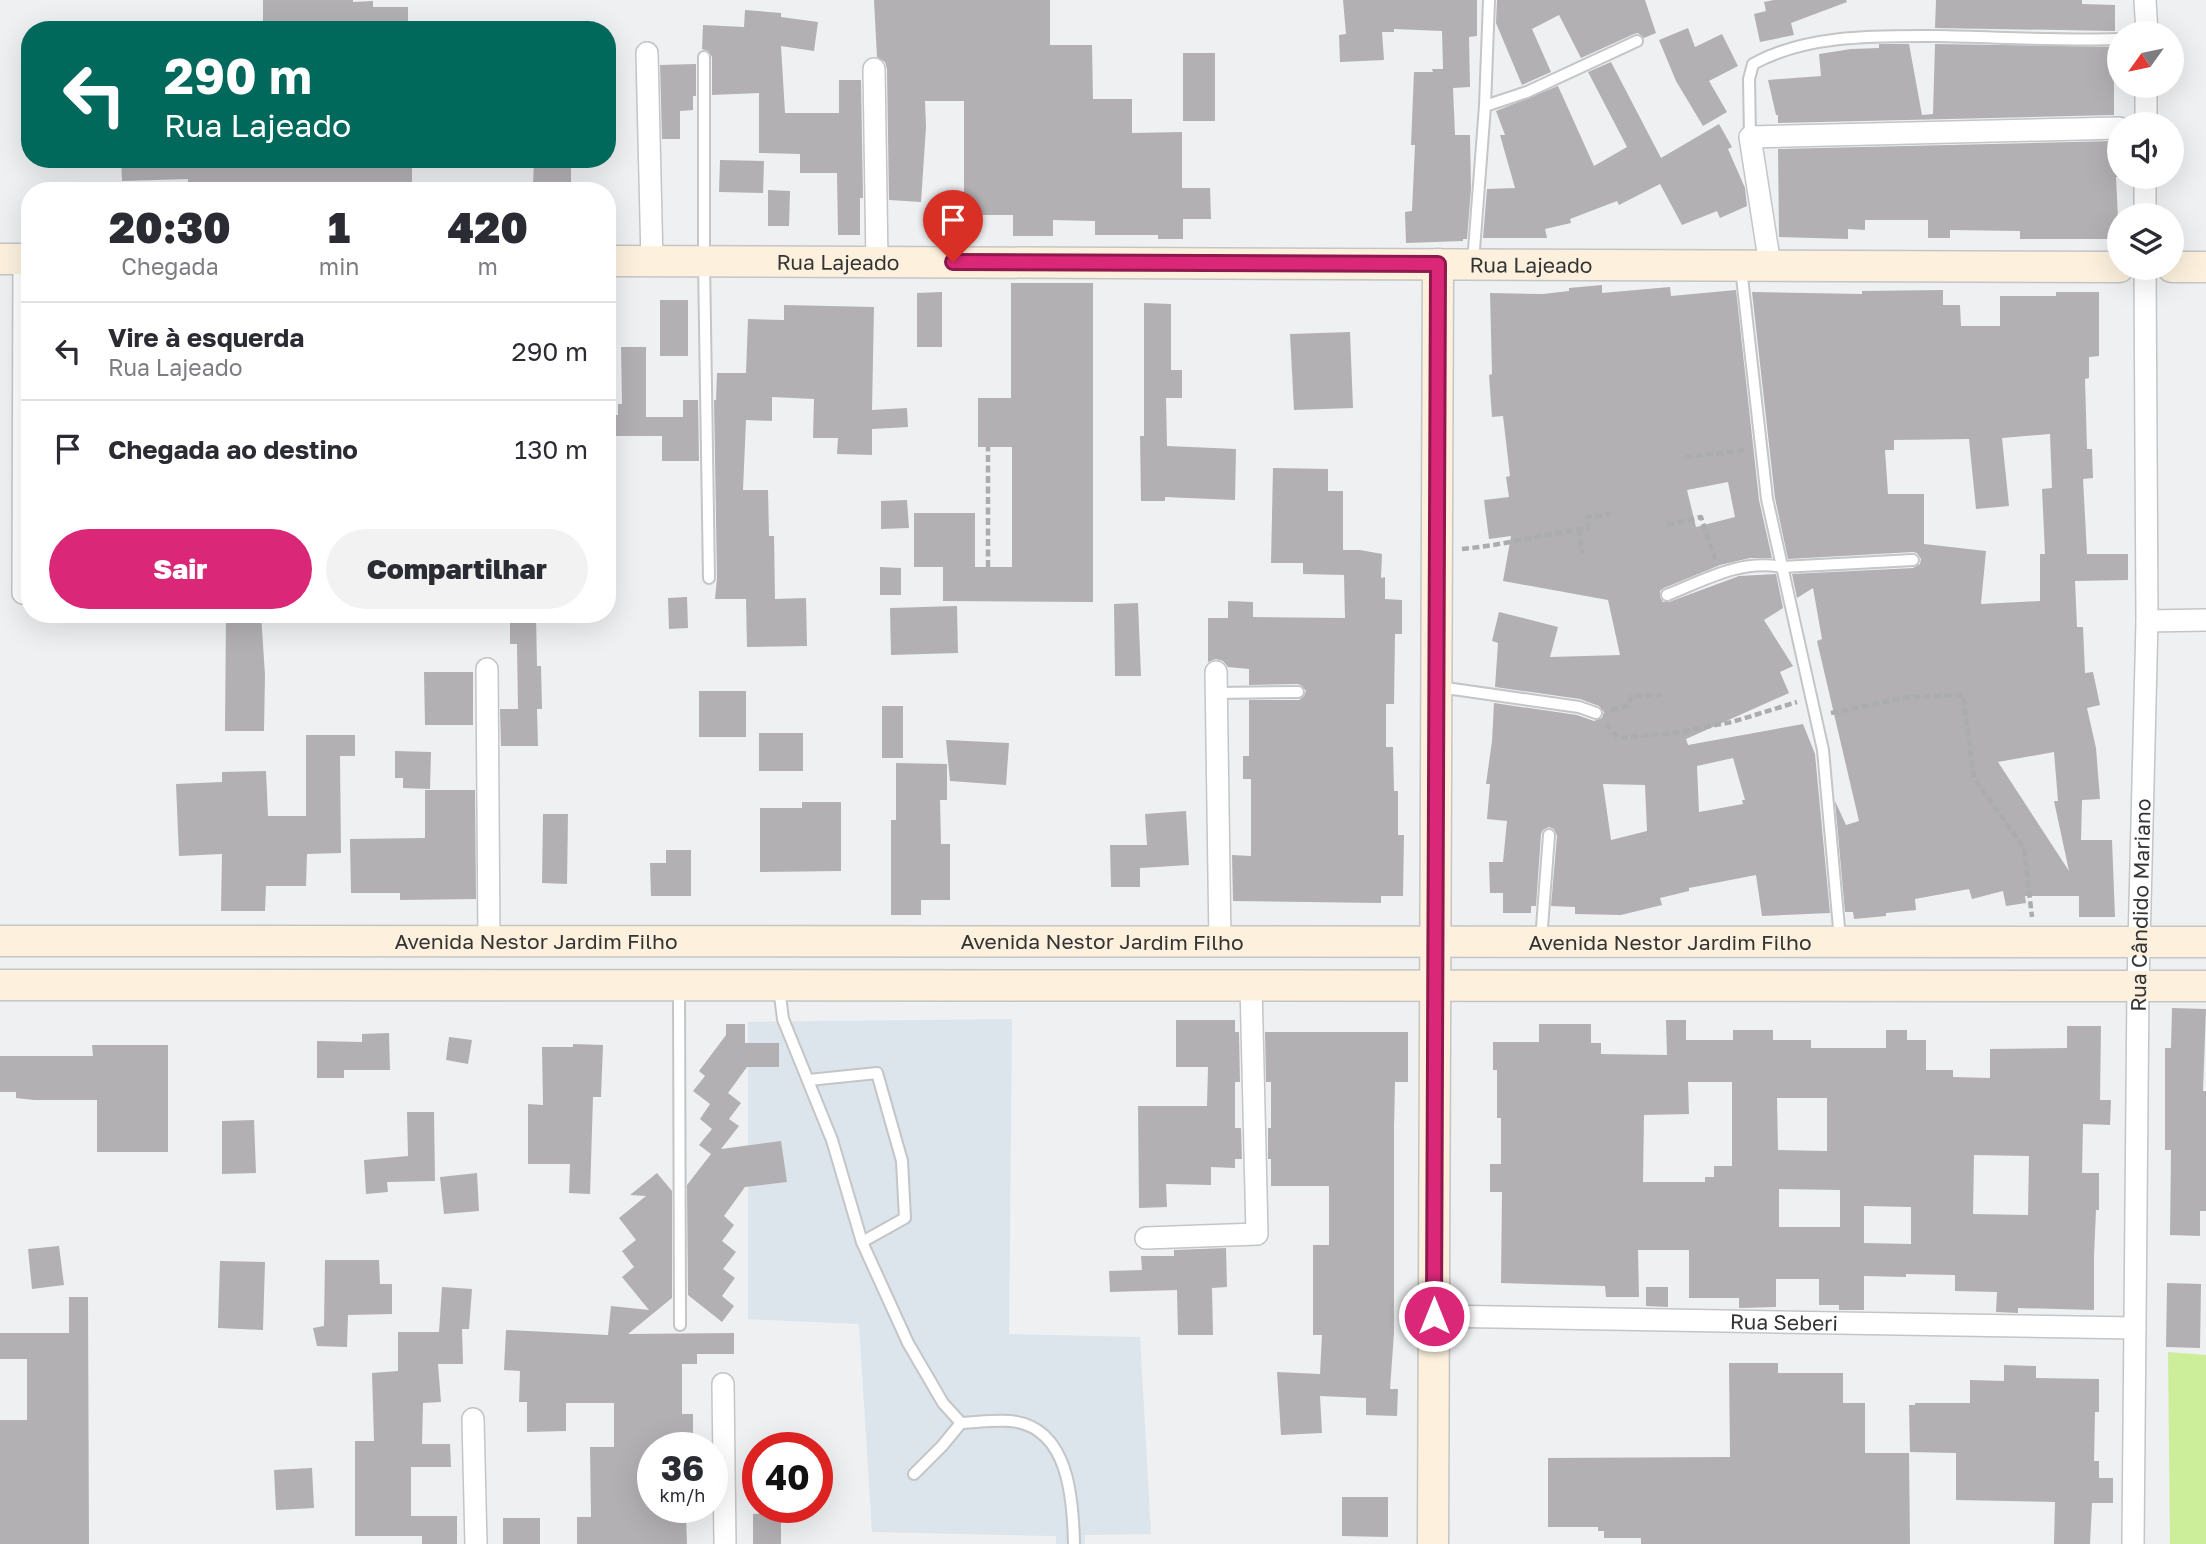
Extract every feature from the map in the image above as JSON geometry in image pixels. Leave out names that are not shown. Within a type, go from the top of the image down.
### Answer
[{"type":"main road","name":"Rua Lajeado","points":[[616,261],[2107,267]]},
{"type":"main road","points":[[1433,1544],[1438,264]]},
{"type":"main road","points":[[2184,267],[2206,267]]},
{"type":"main road","name":"Avenida Nestor Jardim Filho","points":[[0,941],[2206,942]]},
{"type":"main road","points":[[388,941],[388,985]]},
{"type":"main road","points":[[620,941],[620,985]]},
{"type":"main road","points":[[1079,942],[1081,985]]},
{"type":"main road","name":"Avenida Nestor Jardim Filho","points":[[0,985],[2206,986]]},
{"type":"street","points":[[2145,0],[2146,21]]},
{"type":"street","points":[[646,53],[652,261]]},
{"type":"street","points":[[874,69],[877,262]]},
{"type":"street","points":[[1770,265],[1750,137],[2107,128]]},
{"type":"street","points":[[18,259],[21,459]]},
{"type":"street","name":"Rua Cândido Mariano","points":[[2133,1544],[2138,986],[2147,621],[2144,280]]},
{"type":"street","points":[[2147,621],[2206,620]]},
{"type":"street","points":[[487,669],[489,941]]},
{"type":"street","points":[[1216,682],[1220,942]]},
{"type":"street","points":[[1146,1238],[1258,1234],[1251,985]]},
{"type":"street","name":"Rua Seberi","points":[[1434,1316],[2135,1328]]},
{"type":"street","points":[[723,1384],[725,1544]]},
{"type":"street","points":[[473,1419],[476,1544]]},
{"type":"lane","points":[[1473,265],[1485,106],[1489,0]]},
{"type":"lane","points":[[1750,137],[1748,79],[1754,64],[1790,48],[1869,36],[2107,39]]},
{"type":"lane","points":[[1485,106],[1527,92],[1637,41]]},
{"type":"lane","points":[[704,57],[709,578]]},
{"type":"lane","points":[[1740,265],[1767,499],[1823,750],[1840,942]]},
{"type":"lane","points":[[1667,595],[1733,568],[1763,564],[1782,568],[1913,560]]},
{"type":"lane","points":[[1216,682],[1298,692]]},
{"type":"lane","points":[[1436,687],[1579,707],[1596,713]]},
{"type":"lane","points":[[1541,942],[1549,835]]},
{"type":"lane","points":[[679,985],[680,1325]]},
{"type":"lane","points":[[779,985],[783,1019],[832,1140],[862,1242],[908,1343],[943,1402],[961,1423]]},
{"type":"lane","points":[[809,1080],[877,1073],[902,1161],[905,1218],[862,1242]]},
{"type":"lane","points":[[914,1474],[961,1423],[1013,1421],[1044,1433],[1063,1465],[1073,1503],[1074,1544]]},
{"type":"path","points":[[988,447],[988,567]]},
{"type":"path","points":[[1685,457],[1761,450]]},
{"type":"path","points":[[1437,552],[1493,547],[1588,528],[1587,517],[1611,514]]},
{"type":"path","points":[[1667,524],[1701,517],[1720,573]]},
{"type":"path","points":[[1579,529],[1582,554]]},
{"type":"path","points":[[1662,695],[1631,696],[1628,706],[1596,713],[1618,738],[1674,733],[1732,722],[1811,698]]},
{"type":"path","points":[[1815,716],[1908,697],[1963,695],[1974,778],[2024,848],[2032,917],[2032,942]]},
{"type":"shaded area","points":[[1012,1019],[1009,1334],[1140,1337],[1151,1534],[1085,1535],[1085,1544],[1056,1544],[1056,1536],[872,1532],[859,1324],[748,1319],[748,1022]]},
{"type":"green space","points":[[2168,1352],[2206,1355],[2206,1544],[2170,1544]]},
{"type":"building","points":[[263,0],[353,0],[373,1],[373,7],[408,7],[408,21],[263,21]]},
{"type":"building","points":[[874,0],[1050,0],[1050,45],[1092,45],[1093,99],[1132,99],[1132,133],[1182,132],[1182,188],[1210,188],[1211,219],[1183,219],[1183,239],[1158,239],[1158,235],[1095,235],[1095,221],[1053,220],[1053,236],[1013,236],[1013,215],[964,215],[964,101],[925,101],[921,202],[889,200],[887,69],[885,62],[877,57]]},
{"type":"building","points":[[1343,0],[1477,0],[1477,36],[1469,37],[1470,87],[1453,88],[1455,135],[1470,135],[1471,189],[1467,239],[1406,243],[1405,212],[1412,211],[1414,72],[1443,69],[1442,31],[1394,29],[1394,32],[1382,32],[1384,60],[1340,62],[1339,35],[1346,34]]},
{"type":"building","points":[[1497,0],[1645,0],[1656,33],[1644,38],[1638,33],[1634,34],[1581,58],[1559,15],[1532,29],[1551,72],[1522,85],[1496,23]]},
{"type":"building","points":[[1936,0],[2082,0],[2082,4],[2115,5],[2115,21],[2107,21],[2107,31],[1935,28]]},
{"type":"building","points":[[1764,2],[1847,2],[1791,23],[1794,35],[1760,42],[1754,14],[1766,11]]},
{"type":"building","points":[[745,10],[781,13],[781,17],[818,22],[814,51],[781,46],[785,113],[839,113],[839,80],[861,80],[863,198],[860,198],[860,235],[838,235],[837,173],[800,173],[800,154],[759,153],[759,93],[712,95],[712,57],[708,51],[702,49],[703,25],[744,27]]},
{"type":"building","points":[[1688,28],[1695,47],[1722,34],[1738,66],[1709,81],[1727,112],[1703,126],[1676,81],[1659,40]]},
{"type":"building","points":[[1879,44],[1909,44],[1922,115],[1933,114],[1935,44],[2107,47],[2107,98],[2114,98],[2114,112],[2107,112],[2107,115],[1778,123],[1768,80],[1821,76],[1819,54],[1879,48]]},
{"type":"building","points":[[1183,53],[1215,53],[1215,121],[1183,121]]},
{"type":"building","points":[[1611,62],[1661,158],[1719,124],[1732,147],[1728,149],[1745,188],[1747,206],[1720,218],[1717,211],[1682,225],[1660,184],[1619,205],[1617,201],[1570,219],[1571,223],[1545,229],[1547,238],[1483,238],[1487,189],[1515,188],[1500,135],[1505,135],[1496,111],[1558,86],[1594,166],[1627,147],[1588,72]]},
{"type":"building","points":[[696,64],[696,96],[693,96],[693,110],[680,111],[680,139],[662,139],[660,65]]},
{"type":"building","points":[[2107,141],[2107,189],[2117,189],[2117,203],[2107,203],[2107,239],[2020,239],[2020,231],[1950,230],[1950,238],[1928,238],[1928,220],[1865,220],[1865,230],[1848,229],[1848,239],[1779,237],[1778,149]]},
{"type":"building","points":[[720,160],[764,161],[763,193],[719,192]]},
{"type":"building","points":[[121,168],[412,168],[412,182],[188,182],[188,179],[122,181]]},
{"type":"building","points":[[534,168],[571,168],[571,182],[533,182]]},
{"type":"building","points":[[768,190],[790,191],[789,226],[768,226]]},
{"type":"building","points":[[1011,283],[1093,283],[1093,602],[943,601],[943,567],[914,567],[914,513],[975,513],[975,567],[1012,567],[1012,447],[978,447],[978,398],[1011,398]]},
{"type":"building","points":[[1602,285],[1602,293],[1670,287],[1671,296],[1736,290],[1759,500],[1772,558],[1750,558],[1720,565],[1664,588],[1660,591],[1660,597],[1663,602],[1669,602],[1739,576],[1776,574],[1783,608],[1764,620],[1793,666],[1780,672],[1789,693],[1686,739],[1688,745],[1803,724],[1815,754],[1830,913],[1762,916],[1756,875],[1689,888],[1689,891],[1660,898],[1662,905],[1621,915],[1575,914],[1575,907],[1551,906],[1557,836],[1554,829],[1549,827],[1541,834],[1536,906],[1531,906],[1531,913],[1503,913],[1503,893],[1490,893],[1489,862],[1503,862],[1507,821],[1487,819],[1490,784],[1486,784],[1494,703],[1577,715],[1594,721],[1602,718],[1604,712],[1599,706],[1580,699],[1495,687],[1498,643],[1492,641],[1499,612],[1558,627],[1550,657],[1620,655],[1608,600],[1503,581],[1511,536],[1489,539],[1484,500],[1509,497],[1506,477],[1510,476],[1503,416],[1492,417],[1489,375],[1492,374],[1490,293],[1543,294],[1569,291],[1569,288]],"holes":[[[1728,482],[1735,517],[1696,527],[1687,490]],[[1733,758],[1745,800],[1742,800],[1743,804],[1699,812],[1697,766]],[[1603,784],[1645,785],[1647,831],[1611,840]]]},
{"type":"building","points":[[1943,290],[1943,305],[1960,305],[1961,326],[2000,326],[2000,296],[2056,296],[2056,292],[2099,292],[2099,356],[2089,357],[2089,378],[2085,379],[2087,449],[2092,449],[2093,478],[2083,479],[2087,554],[2128,554],[2128,580],[2075,581],[2077,627],[2083,627],[2085,673],[2093,672],[2100,705],[2087,708],[2096,748],[2100,799],[2082,800],[2081,840],[2112,840],[2115,917],[2079,917],[2079,896],[2025,896],[2026,903],[2006,906],[2003,891],[1972,899],[1969,889],[1915,899],[1916,910],[1886,913],[1886,916],[1854,919],[1853,912],[1845,912],[1835,801],[1846,825],[1859,821],[1817,641],[1822,639],[1813,588],[1797,598],[1792,574],[1913,568],[1920,564],[1921,559],[1913,552],[1788,559],[1775,498],[1752,292],[1862,294],[1862,291]],"holes":[[[2050,434],[2052,488],[2042,489],[2045,554],[2040,554],[2040,601],[1981,604],[1986,551],[1924,544],[1924,494],[1888,494],[1885,450],[1894,450],[1894,440],[1969,439],[1976,509],[2009,506],[2002,438]],[[2054,752],[2058,801],[2054,801],[2069,871],[1998,762]]]},
{"type":"building","points":[[942,292],[942,347],[917,347],[917,293]]},
{"type":"building","points":[[660,300],[688,300],[688,356],[660,356]]},
{"type":"building","points":[[1144,303],[1171,304],[1171,370],[1182,370],[1182,398],[1166,398],[1167,446],[1236,449],[1235,500],[1165,497],[1165,501],[1141,501]]},
{"type":"building","points":[[784,305],[874,307],[872,410],[907,408],[908,427],[872,429],[872,455],[837,454],[838,438],[813,438],[814,399],[772,397],[772,421],[746,420],[743,490],[768,490],[769,536],[774,536],[775,599],[806,598],[807,646],[747,647],[746,599],[715,599],[717,578],[714,400],[717,373],[746,373],[748,319],[784,320]]},
{"type":"building","points":[[1350,332],[1353,408],[1294,410],[1290,334]]},
{"type":"building","points":[[621,347],[646,347],[646,417],[683,417],[683,400],[698,400],[699,461],[662,461],[662,436],[616,436],[618,404],[622,404]]},
{"type":"building","points":[[1273,468],[1328,469],[1328,491],[1343,491],[1343,550],[1382,554],[1381,578],[1385,577],[1385,599],[1402,600],[1402,634],[1395,634],[1394,704],[1386,704],[1386,747],[1393,747],[1394,791],[1398,791],[1398,835],[1404,835],[1403,896],[1381,896],[1381,903],[1233,901],[1232,855],[1251,856],[1251,779],[1243,779],[1243,756],[1249,756],[1249,700],[1299,700],[1306,691],[1298,684],[1249,685],[1249,669],[1228,667],[1223,661],[1216,659],[1208,662],[1208,618],[1228,618],[1228,601],[1253,602],[1253,617],[1345,618],[1344,575],[1303,574],[1303,563],[1271,563]]},
{"type":"building","points":[[907,500],[909,528],[881,529],[881,501]]},
{"type":"building","points":[[880,567],[901,568],[901,595],[880,595]]},
{"type":"building","points":[[687,597],[688,628],[669,629],[668,598]]},
{"type":"building","points":[[1138,603],[1141,676],[1115,676],[1114,604]]},
{"type":"building","points":[[957,606],[958,653],[891,655],[890,608]]},
{"type":"building","points":[[226,623],[262,623],[265,675],[264,731],[225,731]]},
{"type":"building","points":[[510,623],[536,623],[542,709],[537,709],[538,746],[501,746],[500,709],[518,709],[517,644],[510,644]]},
{"type":"building","points":[[424,672],[473,672],[473,725],[425,725]]},
{"type":"building","points":[[699,691],[746,691],[746,737],[699,737]]},
{"type":"building","points":[[882,706],[903,706],[903,758],[882,758]]},
{"type":"building","points":[[759,733],[803,733],[803,771],[759,771]]},
{"type":"building","points":[[306,735],[355,735],[355,756],[340,756],[341,853],[307,854],[306,886],[266,886],[265,911],[221,911],[222,854],[179,856],[176,784],[222,782],[222,772],[266,771],[268,816],[306,816]]},
{"type":"building","points":[[946,740],[1009,743],[1006,785],[950,781]]},
{"type":"building","points":[[395,751],[431,752],[430,789],[403,788],[403,778],[395,778]]},
{"type":"building","points":[[896,763],[947,764],[947,800],[940,800],[941,844],[950,844],[950,900],[921,900],[921,915],[891,915],[891,820],[896,820]]},
{"type":"building","points":[[425,790],[475,790],[476,899],[400,900],[400,893],[351,893],[350,839],[425,838]]},
{"type":"building","points":[[802,802],[841,802],[841,871],[760,872],[760,808],[802,808]]},
{"type":"building","points":[[1186,811],[1189,865],[1140,868],[1140,887],[1111,887],[1110,845],[1147,845],[1145,814]]},
{"type":"building","points":[[543,814],[568,814],[567,884],[542,883]]},
{"type":"building","points":[[666,850],[691,850],[691,896],[651,896],[650,863],[666,863]]},
{"type":"building","points":[[2172,1008],[2206,1009],[2203,1091],[2206,1091],[2206,1211],[2200,1211],[2200,1236],[2170,1235],[2171,1150],[2165,1150],[2165,1048],[2171,1048]]},
{"type":"building","points":[[1176,1020],[1235,1020],[1235,1032],[1239,1032],[1240,1082],[1235,1082],[1235,1128],[1241,1128],[1242,1159],[1235,1159],[1235,1168],[1211,1167],[1211,1185],[1166,1184],[1167,1207],[1139,1208],[1138,1106],[1207,1106],[1208,1067],[1176,1067]]},
{"type":"building","points":[[1666,1020],[1686,1020],[1686,1040],[1733,1040],[1733,1030],[1773,1030],[1773,1040],[1811,1040],[1811,1048],[1886,1048],[1886,1030],[1907,1030],[1907,1040],[1926,1040],[1926,1070],[1953,1070],[1953,1077],[1990,1078],[1990,1049],[2067,1048],[2067,1026],[2101,1026],[2100,1100],[2111,1100],[2110,1125],[2083,1124],[2082,1173],[2099,1173],[2094,1310],[2018,1308],[2018,1313],[1996,1312],[1997,1292],[1955,1291],[1955,1275],[1906,1274],[1906,1277],[1864,1276],[1864,1310],[1839,1310],[1839,1305],[1819,1305],[1819,1279],[1776,1279],[1776,1307],[1739,1308],[1739,1298],[1689,1298],[1689,1250],[1638,1250],[1639,1297],[1606,1297],[1605,1286],[1501,1283],[1502,1192],[1490,1192],[1490,1164],[1501,1164],[1501,1118],[1497,1118],[1497,1070],[1493,1070],[1493,1042],[1539,1042],[1539,1024],[1591,1024],[1591,1043],[1601,1043],[1601,1054],[1667,1055]],"holes":[[[1688,1082],[1732,1082],[1732,1166],[1714,1166],[1714,1177],[1705,1177],[1705,1182],[1643,1182],[1644,1115],[1689,1114]],[[1777,1098],[1827,1098],[1827,1151],[1778,1150]],[[1974,1155],[2029,1156],[2028,1215],[1973,1214]],[[1779,1189],[1840,1190],[1840,1227],[1779,1227]],[[1864,1206],[1911,1207],[1911,1244],[1864,1243]]]},
{"type":"building","points":[[726,1024],[745,1024],[745,1043],[779,1043],[779,1067],[747,1067],[728,1093],[741,1103],[729,1119],[739,1126],[721,1149],[781,1141],[787,1182],[745,1187],[724,1216],[734,1225],[722,1241],[736,1252],[723,1269],[735,1278],[722,1296],[734,1306],[722,1322],[688,1295],[687,1185],[711,1154],[699,1145],[712,1129],[700,1119],[710,1104],[693,1091],[705,1076],[699,1071],[726,1035]]},
{"type":"building","points":[[1265,1032],[1408,1032],[1408,1082],[1395,1082],[1394,1333],[1390,1389],[1398,1389],[1397,1416],[1366,1415],[1366,1398],[1320,1396],[1322,1433],[1281,1435],[1277,1372],[1320,1374],[1322,1335],[1313,1335],[1313,1245],[1329,1245],[1329,1186],[1271,1186],[1268,1128],[1271,1128],[1271,1082],[1266,1082]]},
{"type":"building","points":[[389,1033],[390,1070],[344,1070],[344,1078],[317,1078],[317,1041],[362,1042],[362,1034]]},
{"type":"building","points":[[449,1037],[472,1040],[468,1064],[446,1060]]},
{"type":"building","points":[[573,1044],[603,1045],[601,1097],[593,1097],[590,1194],[569,1193],[570,1164],[528,1164],[528,1104],[543,1105],[542,1047],[573,1047]]},
{"type":"building","points":[[92,1045],[168,1045],[168,1152],[97,1152],[97,1100],[34,1100],[16,1098],[16,1092],[0,1092],[0,1056],[93,1056]]},
{"type":"building","points":[[407,1112],[434,1112],[435,1181],[387,1182],[388,1192],[366,1194],[364,1160],[408,1156]]},
{"type":"building","points":[[254,1120],[256,1173],[222,1174],[222,1121]]},
{"type":"building","points":[[477,1173],[479,1211],[444,1214],[440,1177]]},
{"type":"building","points":[[657,1173],[672,1191],[672,1298],[628,1334],[734,1333],[734,1354],[697,1354],[697,1364],[682,1364],[682,1414],[693,1414],[693,1432],[637,1432],[637,1523],[686,1523],[687,1544],[577,1544],[577,1517],[591,1517],[590,1447],[614,1447],[614,1403],[566,1403],[566,1431],[527,1432],[527,1402],[519,1402],[520,1371],[504,1370],[506,1330],[608,1335],[611,1306],[649,1310],[622,1277],[634,1267],[622,1251],[636,1240],[619,1218],[646,1196],[630,1195]]},
{"type":"building","points":[[59,1246],[64,1285],[32,1289],[28,1249]]},
{"type":"building","points":[[1226,1248],[1227,1287],[1212,1288],[1213,1335],[1178,1335],[1177,1290],[1110,1292],[1109,1271],[1142,1270],[1141,1256],[1174,1256],[1174,1250]]},
{"type":"building","points":[[325,1260],[379,1260],[380,1284],[392,1284],[392,1314],[348,1315],[347,1347],[317,1346],[313,1328],[324,1326]]},
{"type":"building","points":[[220,1261],[265,1262],[263,1330],[218,1328]]},
{"type":"building","points":[[2167,1283],[2201,1284],[2200,1348],[2166,1347]]},
{"type":"building","points":[[442,1287],[472,1289],[469,1329],[462,1329],[463,1364],[438,1364],[441,1402],[423,1403],[422,1444],[450,1444],[451,1467],[411,1467],[411,1516],[457,1516],[457,1544],[422,1544],[422,1536],[355,1536],[355,1441],[374,1441],[372,1373],[398,1371],[398,1332],[439,1332]]},
{"type":"building","points":[[1646,1287],[1668,1287],[1668,1307],[1646,1306]]},
{"type":"building","points":[[69,1297],[88,1297],[89,1544],[0,1544],[0,1420],[27,1420],[27,1359],[0,1359],[0,1333],[69,1333]]},
{"type":"building","points":[[1729,1363],[1778,1363],[1778,1373],[1843,1373],[1843,1403],[1865,1403],[1865,1453],[1909,1453],[1910,1544],[1641,1544],[1641,1538],[1604,1538],[1604,1531],[1598,1531],[1598,1527],[1548,1527],[1548,1458],[1730,1457]]},
{"type":"building","points":[[2004,1365],[2036,1366],[2036,1378],[2099,1379],[2094,1461],[2099,1461],[2099,1478],[2113,1478],[2113,1503],[2092,1503],[2090,1544],[2054,1544],[2055,1502],[1956,1500],[1956,1453],[1910,1452],[1909,1405],[1970,1403],[1970,1380],[2004,1381]]},
{"type":"building","points":[[312,1468],[314,1508],[276,1510],[274,1470]]},
{"type":"building","points":[[1342,1497],[1388,1497],[1388,1537],[1342,1536]]},
{"type":"building","points":[[503,1518],[540,1518],[540,1544],[503,1544]]},
{"type":"building","points":[[753,1523],[781,1523],[781,1544],[753,1544]]},
{"type":"route","points":[[953,262],[1438,264],[1434,1316]]}]
